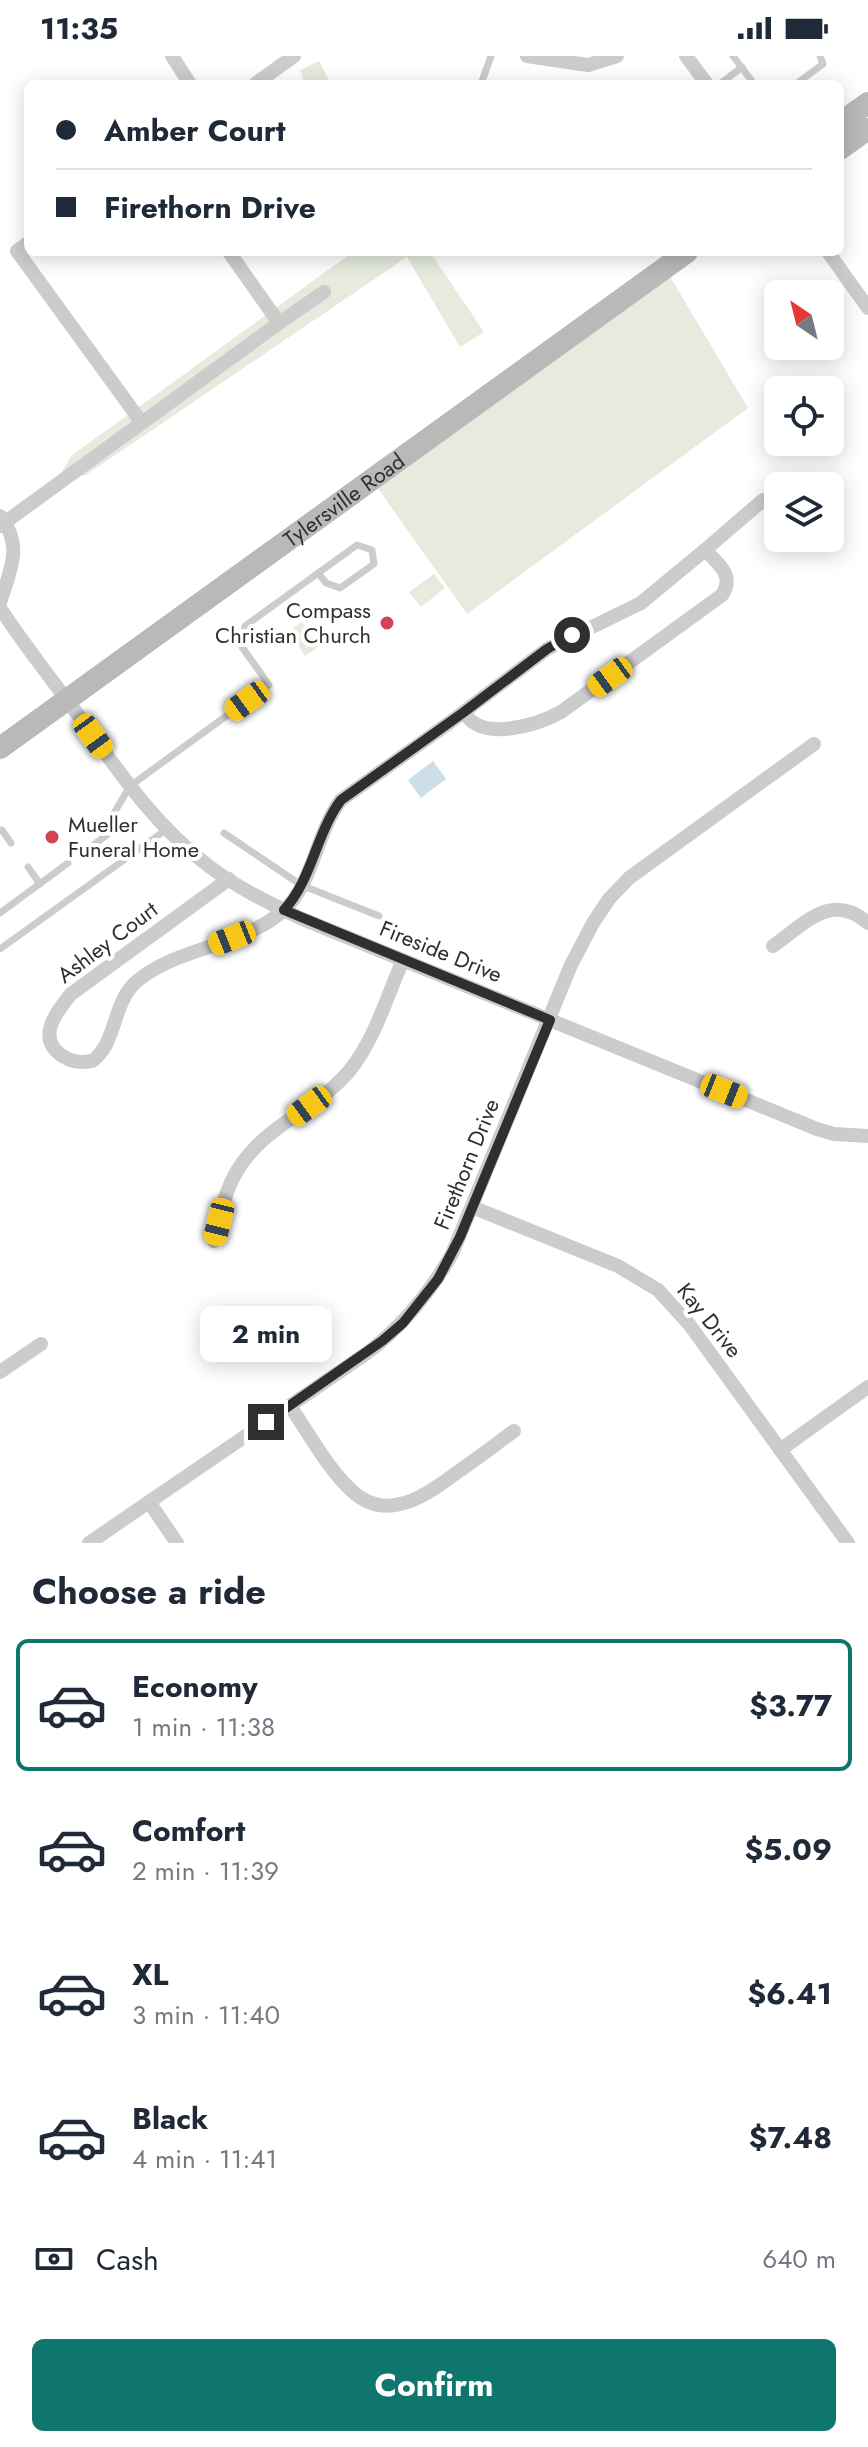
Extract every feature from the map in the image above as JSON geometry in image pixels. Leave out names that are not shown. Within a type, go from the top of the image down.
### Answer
[{"type":"main road","points":[[844,120],[868,103]]},
{"type":"main road","points":[[844,146],[868,129]]},
{"type":"main road","name":"Tylersville Road","points":[[0,748],[681,256]]},
{"type":"street","points":[[172,56],[187,80]]},
{"type":"street","points":[[261,80],[294,56]]},
{"type":"street","points":[[527,56],[574,59],[588,65],[617,56]]},
{"type":"street","points":[[686,56],[704,80]]},
{"type":"street","points":[[24,246],[17,251],[142,423]]},
{"type":"street","points":[[232,256],[279,323]]},
{"type":"street","points":[[831,256],[868,308]]},
{"type":"street","points":[[0,606],[15,542],[2,521],[324,292]]},
{"type":"street","points":[[284,910],[301,885],[341,800],[547,649],[641,603],[763,500]]},
{"type":"street","points":[[464,712],[477,724],[498,729],[536,724],[561,712],[722,595],[728,578],[705,550]]},
{"type":"street","name":"Fireside Drive","points":[[0,606],[48,678],[130,786],[167,829],[210,867],[229,879],[284,910],[817,1129],[868,1136]]},
{"type":"street","name":"Firethorn Drive","points":[[89,1543],[367,1353],[403,1323],[438,1279],[460,1237],[583,939],[609,899],[652,860],[814,744]]},
{"type":"street","name":"Ashley Court","points":[[229,879],[71,994],[50,1026],[49,1035],[57,1052],[73,1061],[92,1061],[104,1048],[120,1003],[137,981],[162,966],[256,928],[284,910]]},
{"type":"street","points":[[773,946],[828,910],[846,909],[868,923]]},
{"type":"street","points":[[214,1241],[238,1168],[256,1146],[325,1094],[352,1068],[367,1043],[403,960]]},
{"type":"street","name":"Kay Drive","points":[[472,1207],[618,1266],[658,1290],[689,1324],[848,1543]]},
{"type":"street","points":[[0,1372],[41,1344]]},
{"type":"street","points":[[780,1450],[868,1387]]},
{"type":"street","points":[[290,1406],[349,1489],[364,1500],[383,1505],[402,1505],[428,1494],[514,1431]]},
{"type":"street","points":[[149,1502],[177,1543]]},
{"type":"lane","points":[[482,80],[491,56]]},
{"type":"lane","points":[[733,56],[751,80]]},
{"type":"lane","points":[[800,80],[821,60]]},
{"type":"lane","points":[[725,80],[742,67]]},
{"type":"lane","points":[[85,851],[115,829],[110,820],[130,786],[269,685],[242,647],[245,626],[318,573],[357,545],[372,550],[374,564],[340,588],[326,583],[318,573]]},
{"type":"lane","points":[[0,949],[167,829]]},
{"type":"lane","points":[[0,831],[11,843]]},
{"type":"lane","points":[[224,833],[301,885],[379,916]]},
{"type":"lane","points":[[0,913],[68,863]]},
{"type":"lane","points":[[28,867],[40,884]]},
{"type":"shaded area","points":[[319,61],[329,80],[304,80],[300,70]]},
{"type":"shaded area","points":[[347,256],[433,256],[484,332],[460,347],[407,257],[86,475],[58,478],[71,456]]},
{"type":"shaded area","points":[[665,268],[748,408],[467,614],[372,480]]},
{"type":"shaded area","points":[[434,574],[445,588],[421,607],[409,592]]},
{"type":"shaded area","points":[[302,622],[318,647],[305,656],[289,631]]},
{"type":"water","points":[[433,761],[446,779],[421,798],[408,780]]},
{"type":"place","name":"Compass Christian Church","points":[[387,623]]},
{"type":"place","name":"Mueller Funeral Home","points":[[52,837]]},
{"type":"route","points":[[266,1422],[382,1341],[403,1323],[438,1279],[460,1237],[550,1020],[284,910],[301,885],[341,800],[547,649],[572,635]]}]
